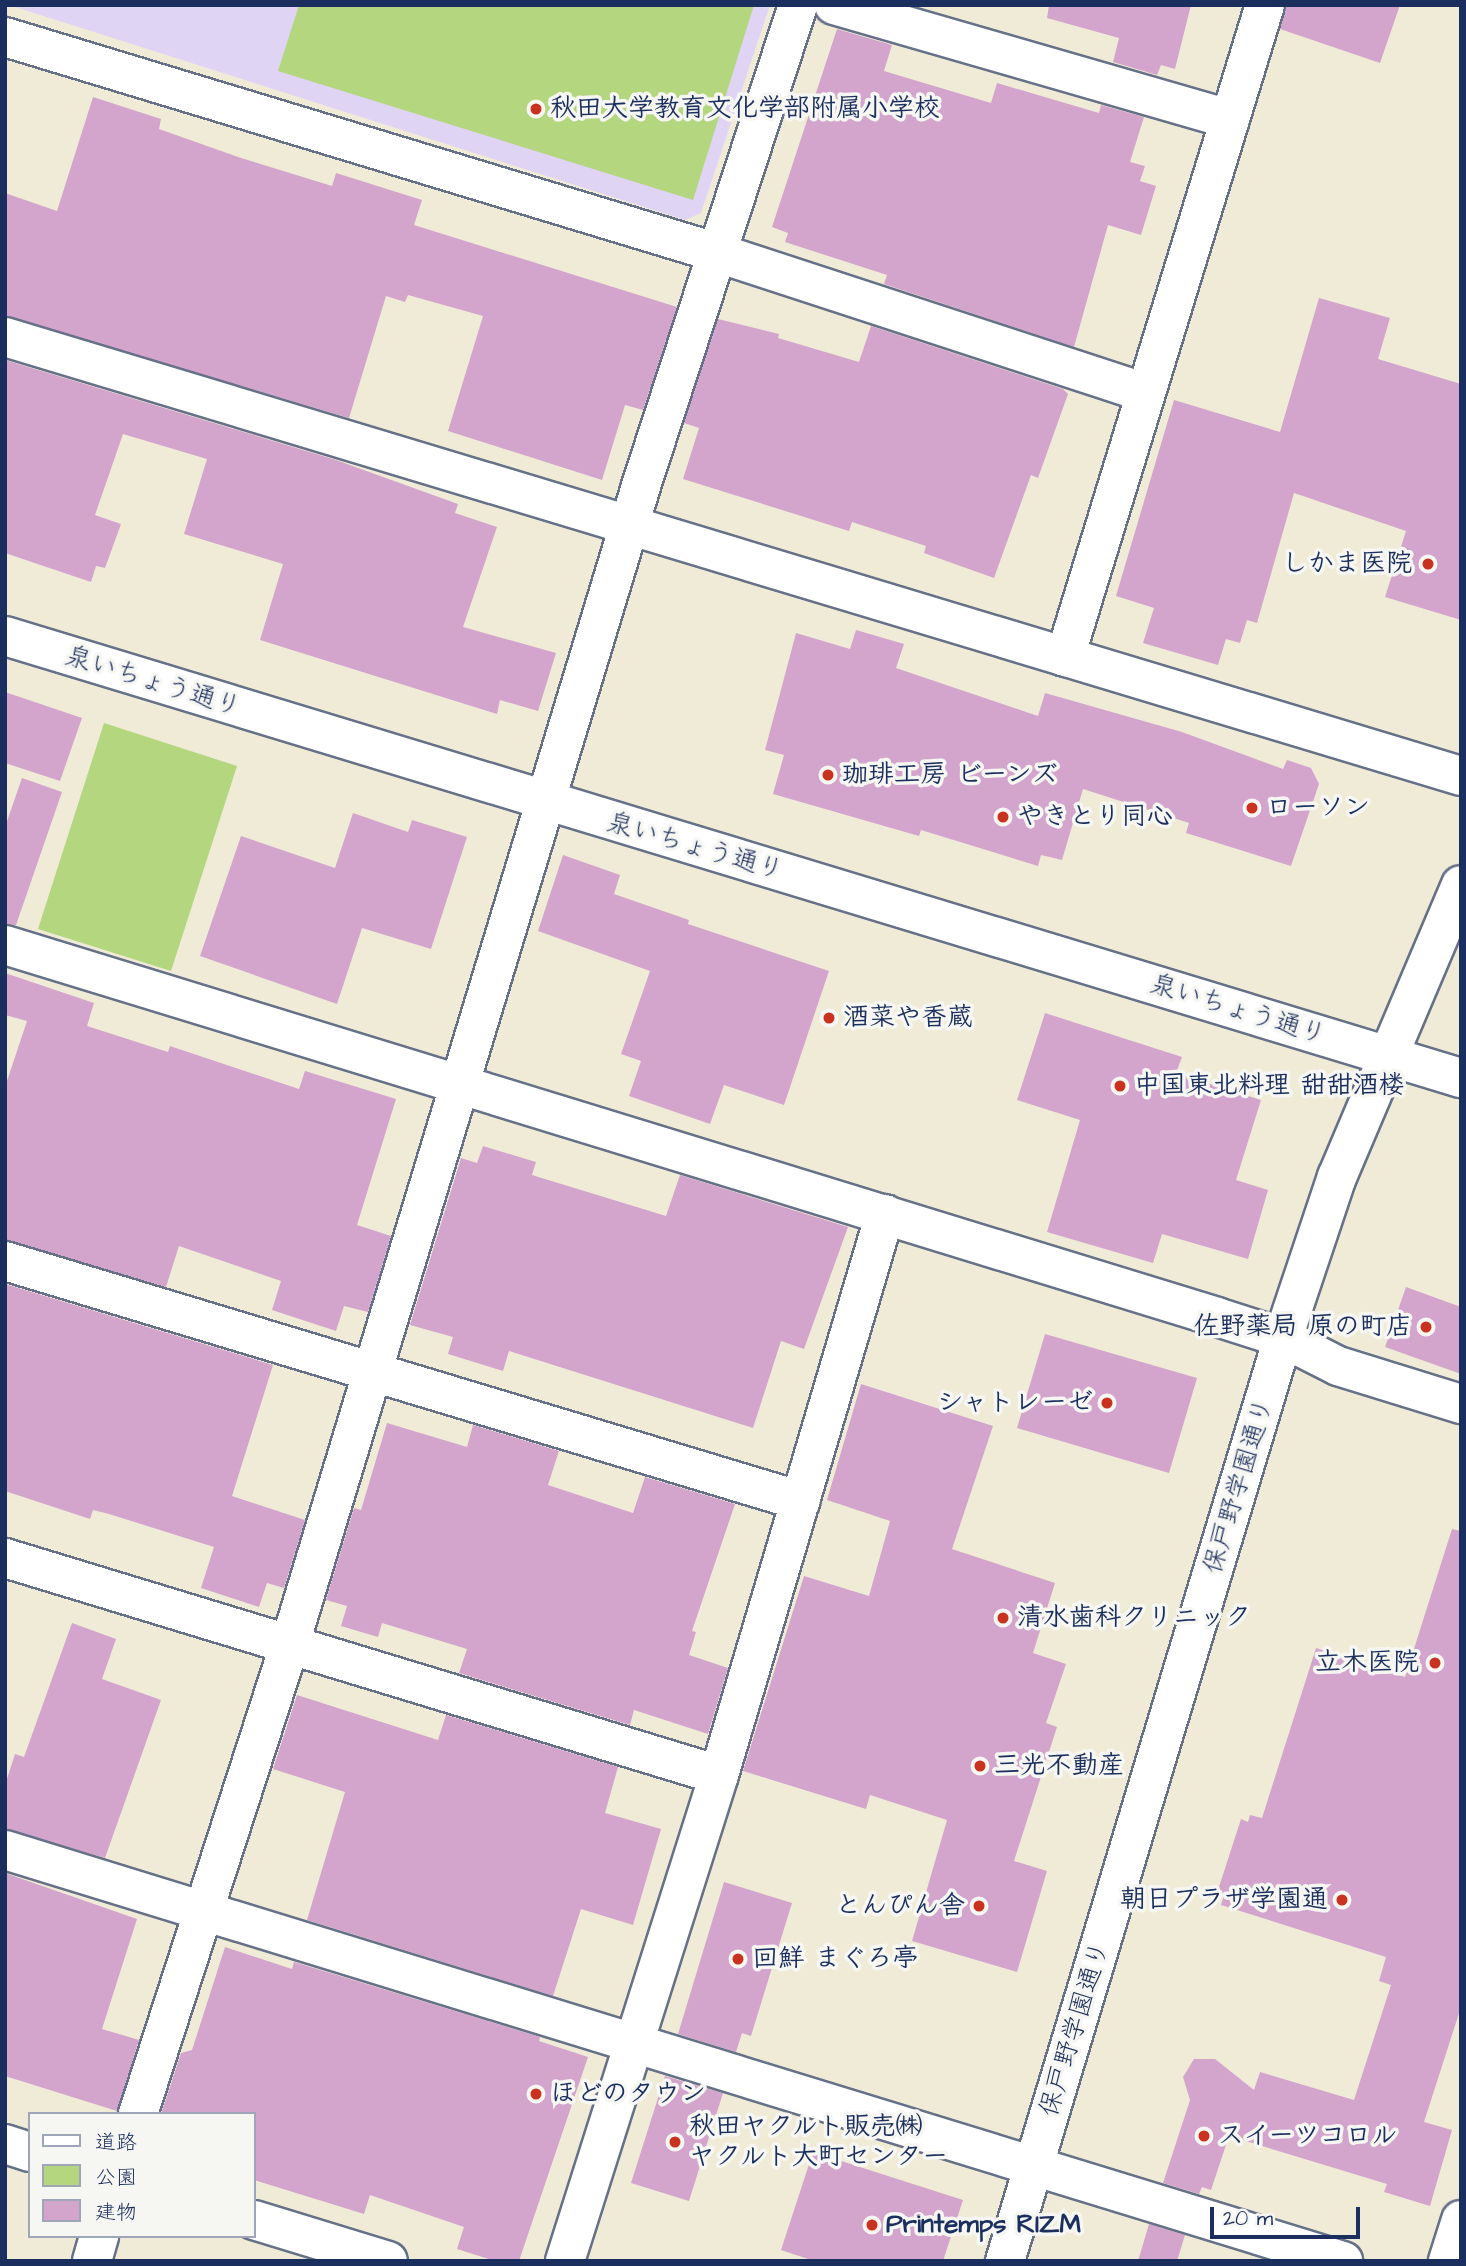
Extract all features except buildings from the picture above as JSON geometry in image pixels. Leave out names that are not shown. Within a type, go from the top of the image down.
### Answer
[{"type":"street","points":[[139,2112],[289,1647],[630,523],[715,252],[798,5]]},
{"type":"street","points":[[834,5],[1230,119]]},
{"type":"street","points":[[1065,657],[1143,392],[1265,5]]},
{"type":"street","points":[[5,37],[715,252],[1143,392]]},
{"type":"street","points":[[5,337],[630,523],[1461,776]]},
{"type":"street","name":"泉いちょう通り","points":[[5,636],[546,803],[1461,1078]]},
{"type":"street","name":"保戸野学園通り","points":[[1005,2261],[1283,1338],[1337,1177],[1386,1055],[1461,885]]},
{"type":"street","points":[[5,945],[1283,1338],[1338,1366],[1461,1404]]},
{"type":"street","points":[[565,2261],[719,1775],[884,1214]]},
{"type":"street","points":[[5,1261],[371,1374],[801,1501]]},
{"type":"street","points":[[5,1558],[289,1647],[719,1775]]},
{"type":"street","points":[[5,1850],[1033,2168],[1343,2261]]},
{"type":"street","points":[[5,2144],[28,2151]]},
{"type":"street","points":[[1448,2261],[1461,2220]]},
{"type":"street","points":[[256,2221],[388,2261]]},
{"type":"street","points":[[92,2261],[99,2238]]},
{"type":"shaded area","name":"秋田大学教育文化学部附属小学校","points":[[9,5],[770,5],[701,213],[685,220]]},
{"type":"green space","name":"秋田大学教育文化学部附属小学校","points":[[299,5],[754,5],[693,200],[278,71]]},
{"type":"green space","points":[[104,723],[237,766],[171,971],[38,929]]},
{"type":"place","name":"秋田大学教育文化学部附属小学校","points":[[536,109]]},
{"type":"place","name":"しかま医院","points":[[1428,564]]},
{"type":"place","name":"珈琲工房 ビーンズ","points":[[828,775]]},
{"type":"place","name":"ローソン","points":[[1252,808]]},
{"type":"place","name":"やきとり同心","points":[[1003,817]]},
{"type":"place","name":"酒菜や香蔵","points":[[829,1018]]},
{"type":"place","name":"中国東北料理 甜甜酒楼","points":[[1120,1086]]},
{"type":"place","name":"佐野薬局 原の町店","points":[[1426,1327]]},
{"type":"place","name":"シャトレーゼ","points":[[1107,1403]]},
{"type":"place","name":"清水歯科クリニック","points":[[1003,1618]]},
{"type":"place","name":"立木医院","points":[[1435,1663]]},
{"type":"place","name":"三光不動産","points":[[980,1766]]},
{"type":"place","name":"朝日プラザ学園通","points":[[1342,1900]]},
{"type":"place","name":"とんぴん舎","points":[[979,1906]]},
{"type":"place","name":"回鮮 まぐろ亭","points":[[738,1959]]},
{"type":"place","name":"ほどのタウン","points":[[536,2094]]},
{"type":"place","name":"スイーツコロル","points":[[1204,2136]]},
{"type":"place","name":"秋田ヤクルト販売㈱ ヤクルト大町センター","points":[[675,2142]]},
{"type":"place","name":"Printemps RIZM","points":[[872,2225]]}]
